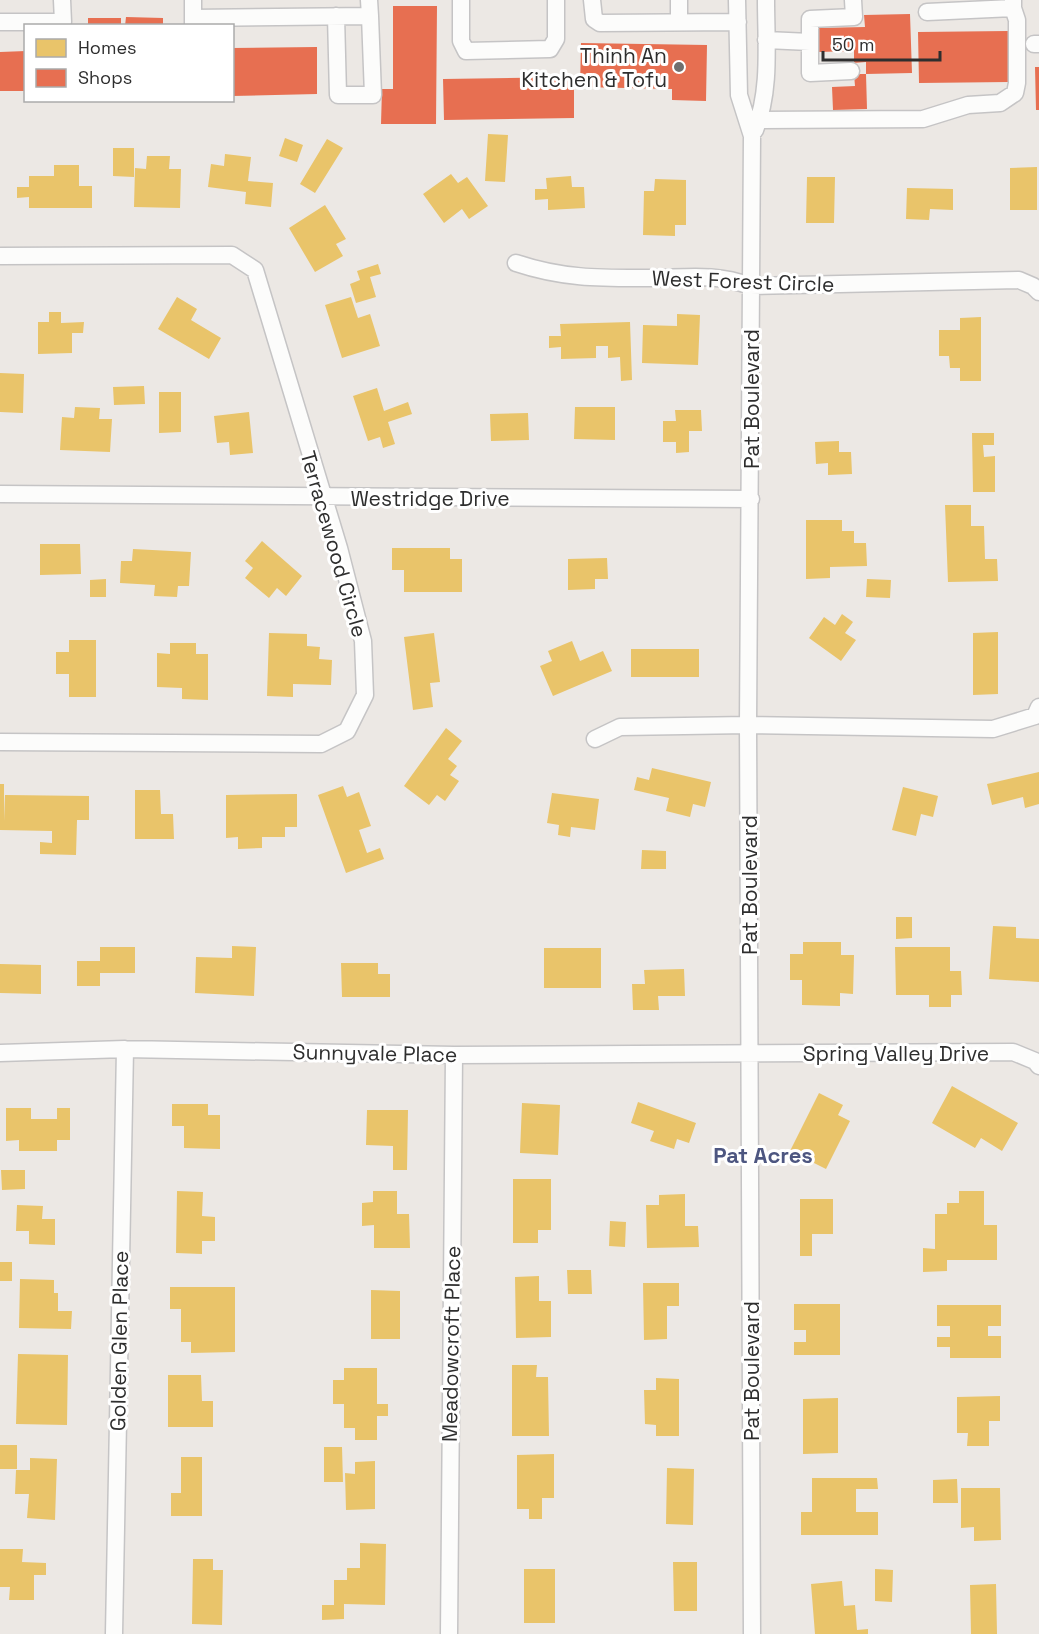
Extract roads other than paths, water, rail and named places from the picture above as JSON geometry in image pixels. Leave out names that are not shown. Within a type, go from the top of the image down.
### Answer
[{"type":"street","points":[[0,22],[63,24],[62,0]]},
{"type":"street","points":[[193,0],[193,22],[336,16],[370,8],[373,95],[338,94],[336,16]]},
{"type":"street","points":[[461,0],[461,41],[466,51],[544,51],[549,49],[556,39],[556,0]]},
{"type":"street","points":[[592,0],[594,19],[600,23],[738,22]]},
{"type":"street","points":[[679,0],[679,22]]},
{"type":"street","name":"Pat Boulevard","points":[[737,0],[739,94],[755,128]]},
{"type":"street","name":"Pat Boulevard","points":[[752,1634],[748,725],[751,499],[750,286],[755,128],[765,92],[766,0]]},
{"type":"street","points":[[851,71],[810,73],[810,19],[854,17],[853,0]]},
{"type":"street","points":[[755,128],[923,119],[968,105],[1000,103],[1015,93],[1017,20],[1013,4],[927,12]]},
{"type":"street","points":[[766,40],[810,42]]},
{"type":"street","name":"Terracewood Circle","points":[[0,256],[232,255],[255,270],[363,641],[365,695],[347,731],[321,744],[0,742]]},
{"type":"street","name":"West Forest Circle","points":[[516,263],[550,274],[603,279],[726,277],[750,286],[1019,280],[1033,286],[1039,292]]},
{"type":"street","name":"Westridge Drive","points":[[0,494],[322,498],[751,499]]},
{"type":"street","points":[[595,739],[620,727],[748,725],[993,729],[1035,716],[1039,707]]},
{"type":"street","name":"Sunnyvale Place","points":[[0,1053],[125,1049],[454,1054],[749,1054]]},
{"type":"street","name":"Golden Glen Place","points":[[114,1634],[125,1049]]},
{"type":"street","name":"Spring Valley Drive","points":[[749,1054],[1013,1052],[1035,1061],[1039,1066]]},
{"type":"street","name":"Meadowcroft Place","points":[[449,1634],[454,1054]]},
{"type":"place","name":"Thinh An Kitchen & Tofu","points":[[679,67]]},
{"type":"district","name":"Pat Acres","points":[[763,1155]]}]
